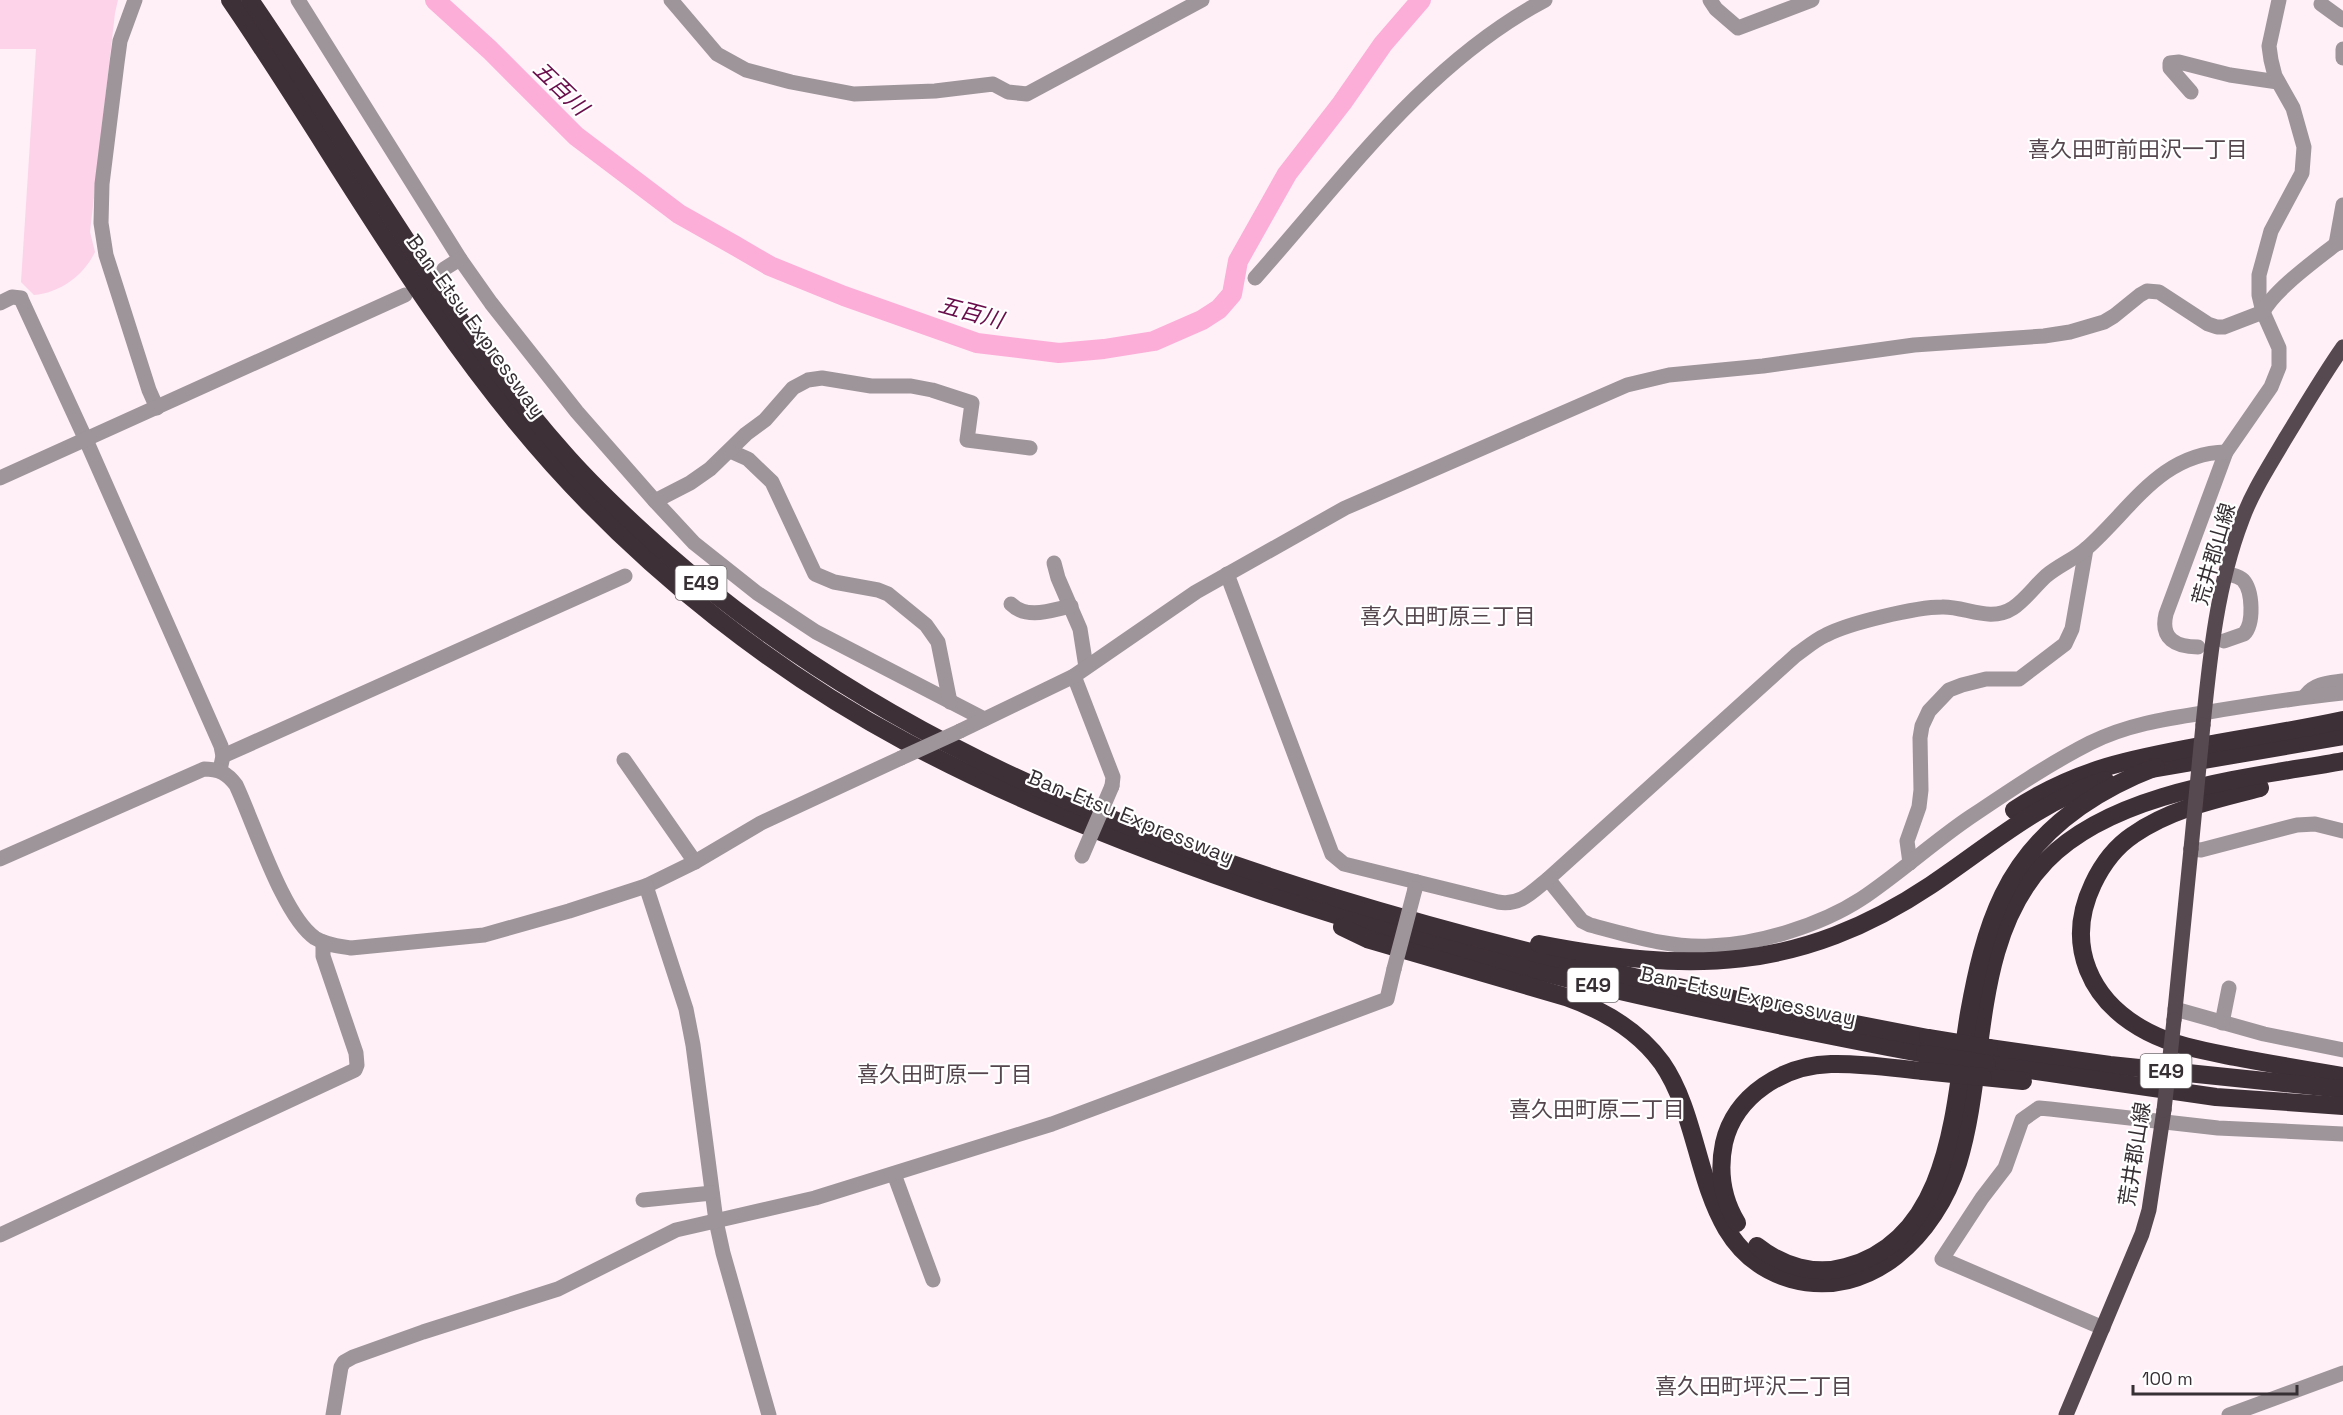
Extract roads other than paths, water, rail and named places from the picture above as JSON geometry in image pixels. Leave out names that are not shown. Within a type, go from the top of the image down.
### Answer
[{"type":"highway","name":"Ban-Etsu Expressway","points":[[230,0],[298,101],[423,297],[501,404],[554,466],[596,510],[703,606],[762,651],[824,693],[903,741],[1029,803],[1119,841],[1266,893],[1432,945],[1620,992],[1765,1024],[1986,1063],[2110,1065],[2343,1089]]},
{"type":"highway","name":"Ban-Etsu Expressway","points":[[250,0],[445,301],[513,393],[565,455],[646,535],[714,595],[832,678],[952,748],[1038,789],[1123,824],[1269,877],[1436,928],[1606,972],[1768,1008],[1926,1054]]},
{"type":"highway","points":[[1889,910],[1923,887],[2006,816],[2040,794],[2083,774],[2117,762],[2153,754],[2343,720]]},
{"type":"highway","points":[[1361,906],[1548,946],[1681,962],[1747,959],[1792,950],[1833,937],[1889,910],[1929,886],[2014,825],[2047,805],[2097,783],[2156,768],[2343,736]]},
{"type":"highway","points":[[1266,893],[1367,939],[1566,997],[1588,1005],[1623,1025],[1651,1049],[1671,1079],[1686,1115],[1713,1204],[1732,1237],[1759,1264],[1773,1272],[1807,1282],[1842,1282],[1876,1270],[1907,1248],[1931,1218],[1952,1180],[1968,1114],[1988,987],[2003,935],[2019,896],[2043,864],[2072,839],[2107,820],[2165,796],[2221,783],[2343,761]]},
{"type":"highway","points":[[1986,1063],[1926,1054],[1862,1065],[1811,1066],[1778,1078],[1750,1097],[1732,1122],[1726,1136],[1721,1168],[1725,1199],[1734,1219],[1746,1236],[1767,1255],[1781,1262],[1823,1271],[1848,1267],[1871,1258],[1908,1228],[1926,1201],[1945,1157],[1953,1126],[1969,1014],[1978,970],[1996,912],[2011,880],[2040,841],[2072,811],[2103,791],[2156,768]]},
{"type":"highway","points":[[1988,987],[2004,943],[2023,905],[2045,876],[2074,852],[2107,832],[2162,809],[2200,799],[2343,773]]},
{"type":"highway","points":[[2260,788],[2178,812],[2146,827],[2119,847],[2097,875],[2084,906],[2081,930],[2082,953],[2092,981],[2110,1006],[2149,1032],[2188,1048],[2343,1076]]},
{"type":"highway","name":"E49","points":[[1986,1063],[2108,1092],[2216,1097],[2343,1107]]},
{"type":"main road","name":"荒井郡山線","points":[[2066,1415],[2142,1234],[2148,1210],[2163,1117],[2203,719],[2214,632],[2226,573],[2242,519],[2264,474],[2343,347]]},
{"type":"street","points":[[135,0],[120,41],[102,184],[100,223],[106,255],[149,390],[157,408]]},
{"type":"street","points":[[298,0],[460,259],[577,412],[694,543],[757,592],[816,632],[984,718]]},
{"type":"street","points":[[671,0],[717,54],[746,70],[790,82],[854,94],[934,91],[993,84],[1008,92],[1027,94],[1202,0]]},
{"type":"street","points":[[1255,278],[1366,152],[1425,90],[1456,61],[1501,25],[1545,0]]},
{"type":"street","points":[[1710,0],[1716,9],[1738,28],[1812,0]]},
{"type":"street","points":[[2198,647],[2184,647],[2174,643],[2166,631],[2164,621],[2226,452],[2271,387],[2279,367],[2279,348],[2263,312],[2258,287],[2271,231],[2291,196],[2303,167],[2304,147],[2293,108],[2278,82],[2269,46],[2278,0]]},
{"type":"street","points":[[2320,4],[2343,20]]},
{"type":"street","points":[[2343,49],[2343,56]]},
{"type":"street","points":[[2191,92],[2169,66],[2170,63],[2179,62],[2230,75],[2278,82]]},
{"type":"street","points":[[0,303],[12,297],[21,298],[86,440],[226,773],[236,785],[292,911],[308,931],[323,942],[343,947],[362,948],[484,935],[646,886],[695,862],[761,823],[960,731],[1080,672],[1180,603],[1227,574],[1346,508],[1627,385],[1644,380],[1815,360],[1914,345],[2070,332],[2104,322],[2148,291],[2159,292],[2208,324],[2224,327],[2263,312],[2267,303],[2339,243],[2343,205]]},
{"type":"street","points":[[444,269],[460,259]]},
{"type":"street","points":[[0,478],[405,295]]},
{"type":"street","points":[[655,501],[701,476],[746,434],[765,420],[793,388],[808,380],[822,378],[871,387],[911,386],[972,403],[967,440],[1030,448]]},
{"type":"street","points":[[730,451],[748,459],[772,482],[814,574],[834,582],[888,594],[926,625],[938,642],[950,702]]},
{"type":"street","points":[[1227,574],[1332,854],[1344,864],[1416,886],[1508,904],[1525,898],[1548,879],[1796,655],[1814,642],[1845,627],[1938,606],[1986,614],[2006,611],[2014,607],[2047,575],[2086,549],[2162,474],[2193,456],[2226,452]]},
{"type":"street","points":[[1910,862],[1906,841],[1919,807],[1920,738],[1922,726],[1929,711],[1949,690],[1962,685],[1986,679],[2019,679],[2065,644],[2072,629],[2086,549]]},
{"type":"street","points":[[1054,562],[1058,578],[1080,629],[1080,672],[1113,777],[1112,786],[1081,859]]},
{"type":"street","points":[[2224,641],[2244,634],[2251,621],[2246,584],[2240,578],[2226,573]]},
{"type":"street","points":[[0,859],[222,763],[625,576]]},
{"type":"street","points":[[1011,604],[1017,610],[1034,613],[1071,606]]},
{"type":"street","points":[[2304,697],[2312,688],[2343,681]]},
{"type":"street","points":[[1548,879],[1582,921],[1590,925],[1649,940],[1709,947],[1739,944],[1764,938],[1832,914],[1859,900],[1966,820],[2090,743],[2150,721],[2203,719],[2304,697],[2343,693]]},
{"type":"street","points":[[624,760],[695,862]]},
{"type":"street","points":[[2191,849],[2201,850],[2297,825],[2315,824],[2343,831]]},
{"type":"street","points":[[646,886],[686,1009],[693,1045],[716,1221],[769,1415]]},
{"type":"street","points":[[333,1415],[341,1367],[344,1362],[353,1357],[558,1289],[676,1230],[815,1198],[994,1140],[1052,1124],[1387,999],[1416,886]]},
{"type":"street","points":[[0,1235],[355,1070],[356,1053],[323,956],[323,942]]},
{"type":"street","points":[[2222,1023],[2229,988]]},
{"type":"street","points":[[2174,1014],[2343,1050]]},
{"type":"street","points":[[2103,1328],[1942,1259],[1982,1198],[2005,1168],[2022,1120],[2030,1113],[2039,1108],[2343,1134]]},
{"type":"street","points":[[894,1174],[933,1280]]},
{"type":"street","points":[[643,1200],[712,1193]]},
{"type":"street","points":[[2229,1415],[2343,1373]]},
{"type":"waterway","name":"五百川","points":[[435,0],[490,50],[576,136],[679,214],[770,266],[844,296],[977,343],[1059,353],[1154,341],[1202,320],[1219,309],[1232,294],[1238,261],[1287,174],[1342,103],[1383,44],[1421,0]]},
{"type":"district","name":"喜久田町前田沢一丁目","points":[[2138,149]]},
{"type":"district","name":"喜久田町原三丁目","points":[[1448,616]]},
{"type":"district","name":"喜久田町原一丁目","points":[[945,1074]]},
{"type":"district","name":"喜久田町原二丁目","points":[[1597,1109]]},
{"type":"district","name":"喜久田町坪沢二丁目","points":[[1754,1386]]}]
